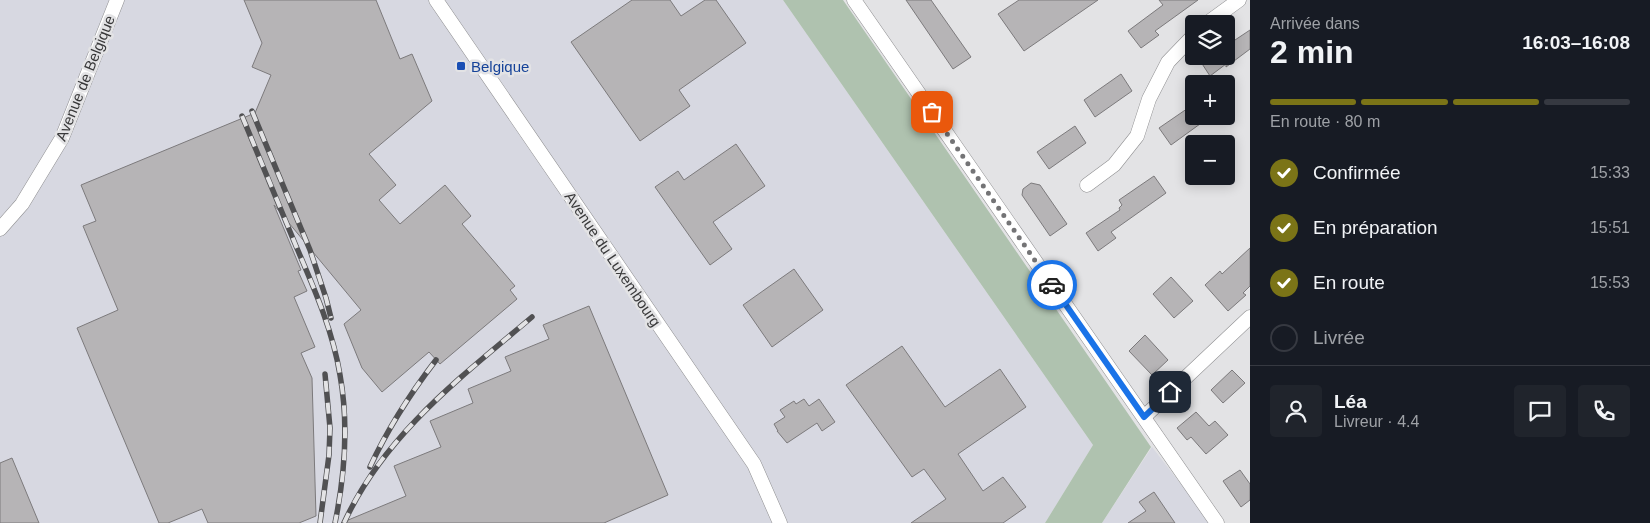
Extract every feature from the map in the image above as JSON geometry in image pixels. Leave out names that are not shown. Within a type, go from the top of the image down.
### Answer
[{"type":"street","name":"Avenue de Belgique","points":[[0,229],[22,204],[62,138],[117,0]]},
{"type":"street","name":"Avenue du Luxembourg","points":[[436,0],[754,464],[780,523]]},
{"type":"street","points":[[854,0],[1217,523]]},
{"type":"street","points":[[1218,15],[1239,0]]},
{"type":"street","points":[[1087,185],[1114,165],[1137,136],[1149,99],[1168,62],[1185,44]]},
{"type":"street","points":[[1144,417],[1250,318]]},
{"type":"shaded area","points":[[0,0],[783,0],[1093,445],[1045,523],[0,523]]},
{"type":"shaded area","points":[[1152,447],[1211,523],[1102,523]]},
{"type":"green space","points":[[783,0],[843,0],[1151,447],[1102,523],[1045,523],[1093,445]]},
{"type":"building","points":[[244,0],[376,0],[400,59],[412,54],[432,101],[369,154],[396,185],[379,200],[400,224],[445,185],[471,216],[462,224],[515,286],[510,290],[517,299],[440,364],[429,352],[382,392],[362,368],[344,324],[361,310],[274,205],[301,270],[298,271],[307,291],[294,297],[315,347],[301,353],[312,378],[316,516],[299,523],[208,523],[202,509],[168,523],[159,523],[77,328],[118,310],[83,226],[96,221],[81,185],[255,113],[271,75],[252,67],[262,43]]},
{"type":"building","points":[[632,0],[670,0],[681,16],[705,0],[716,0],[746,43],[679,90],[690,106],[640,141],[571,42]]},
{"type":"building","points":[[906,0],[931,0],[971,57],[953,69]]},
{"type":"building","points":[[1019,0],[1098,0],[1024,51],[998,14]]},
{"type":"building","points":[[1159,0],[1198,0],[1155,31],[1159,35],[1141,48],[1128,31],[1163,5]]},
{"type":"building","points":[[1250,30],[1250,49],[1235,60],[1235,40]]},
{"type":"building","points":[[1203,65],[1225,65],[1211,75],[1209,75]]},
{"type":"building","points":[[1121,74],[1132,91],[1095,117],[1084,100]]},
{"type":"building","points":[[1185,110],[1185,125],[1199,125],[1171,145],[1159,128]]},
{"type":"building","points":[[1075,126],[1086,143],[1049,169],[1037,152]]},
{"type":"building","points":[[736,144],[765,186],[713,222],[732,249],[710,265],[655,187],[678,171],[684,180]]},
{"type":"building","points":[[1154,176],[1166,193],[1111,232],[1116,238],[1098,251],[1086,233],[1120,210],[1119,208],[1122,205],[1119,200]]},
{"type":"building","points":[[1031,183],[1040,185],[1067,224],[1050,236],[1022,195],[1023,189]]},
{"type":"building","points":[[1250,248],[1250,286],[1243,293],[1246,295],[1228,311],[1205,285],[1220,271],[1222,274]]},
{"type":"building","points":[[794,269],[823,310],[772,347],[743,305]]},
{"type":"building","points":[[1171,277],[1193,301],[1174,318],[1153,294]]},
{"type":"building","points":[[589,306],[668,495],[604,523],[341,523],[406,496],[394,466],[441,447],[430,421],[473,403],[468,389],[511,371],[505,357],[549,339],[543,325]]},
{"type":"building","points":[[1145,335],[1168,360],[1152,375],[1129,351]]},
{"type":"building","points":[[902,346],[945,407],[1000,369],[1026,407],[958,454],[983,491],[1003,477],[1026,507],[1003,523],[911,523],[946,499],[924,469],[912,477],[846,385]]},
{"type":"building","points":[[1232,370],[1245,383],[1223,403],[1211,390]]},
{"type":"building","points":[[804,399],[809,406],[819,399],[835,422],[822,431],[817,423],[787,443],[774,424],[785,417],[780,410],[794,401],[796,404]]},
{"type":"building","points":[[1196,412],[1209,426],[1215,421],[1228,435],[1206,454],[1191,437],[1187,440],[1177,428]]},
{"type":"building","points":[[12,458],[39,523],[0,523],[0,463]]},
{"type":"building","points":[[1240,470],[1250,484],[1250,500],[1241,507],[1223,481]]},
{"type":"building","points":[[1154,492],[1175,523],[1128,523],[1146,511],[1139,502]]},
{"type":"railway","points":[[252,111],[310,250],[331,318]]},
{"type":"railway","points":[[242,116],[316,294],[328,326],[337,359],[343,394],[345,449],[335,523]]},
{"type":"railway","points":[[344,523],[361,491],[380,462],[402,435],[451,386],[532,317]]},
{"type":"railway","points":[[370,467],[400,412],[436,360]]},
{"type":"railway","points":[[320,523],[329,455],[330,428],[325,374]]},
{"type":"way so far","points":[[932,112],[1052,285]]},
{"type":"place","name":"Belgique","points":[[461,66]]},
{"type":"route","points":[[1052,285],[1144,417],[1170,392]]}]
